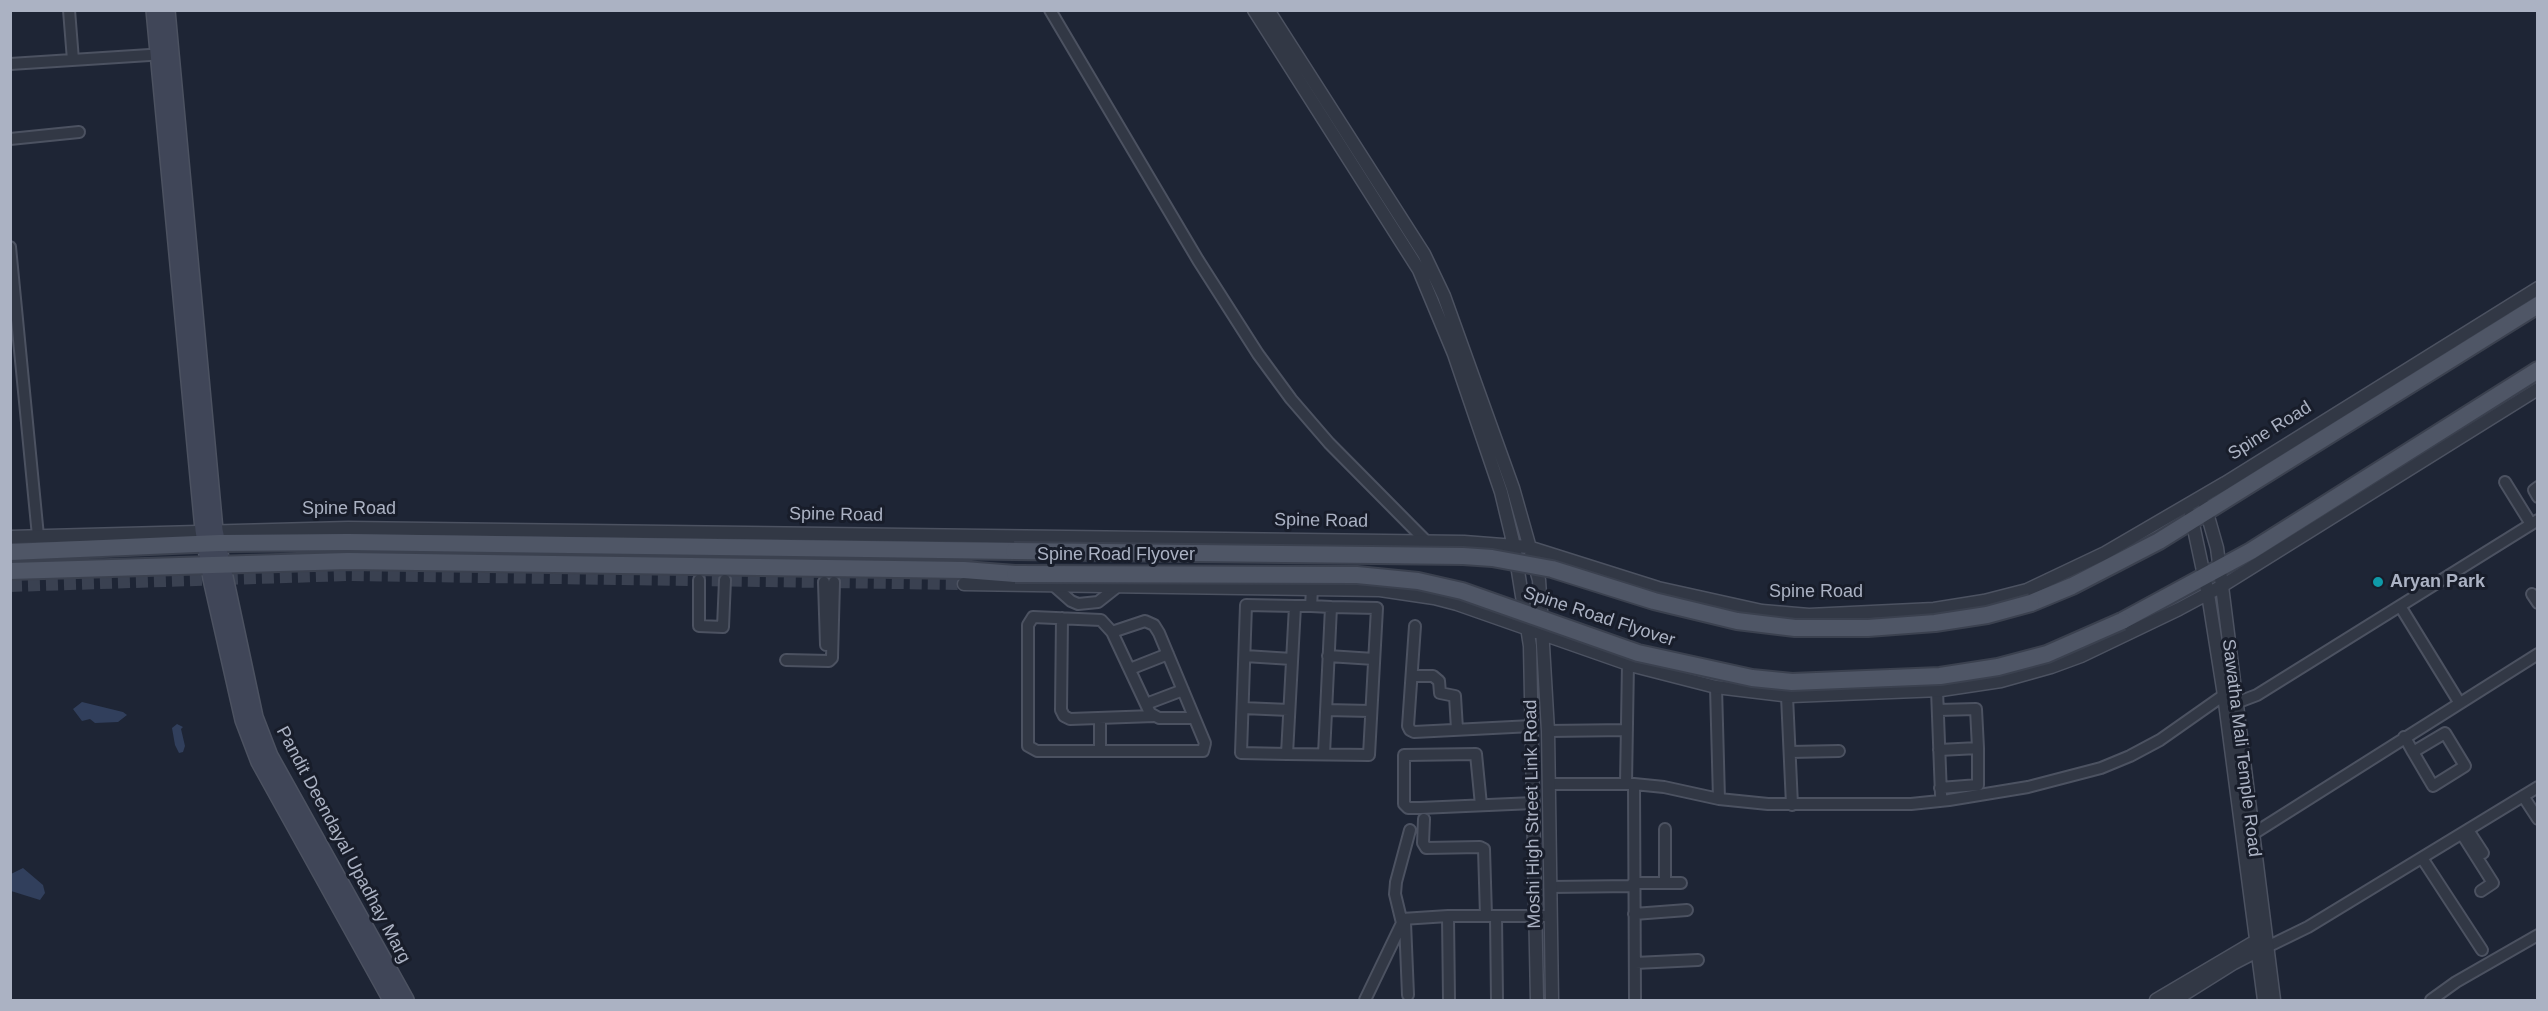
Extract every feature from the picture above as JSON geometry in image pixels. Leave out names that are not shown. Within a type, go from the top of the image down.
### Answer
[{"type":"main road","points":[[154,10],[165,54]]},
{"type":"main road","points":[[165,54],[167,10]]},
{"type":"main road","name":"Pandit Deendayal Upadhay Marg","points":[[165,54],[211,537],[249,741],[391,1000]]},
{"type":"main road","name":"Spine Road","points":[[2193,521],[2205,504],[2538,305]]},
{"type":"main road","points":[[2212,573],[2538,370]]},
{"type":"main road","name":"Spine Road Flyover","points":[[965,544],[1014,551],[1492,558],[1552,569],[1654,601],[1737,621],[1795,628],[1868,628],[1935,623],[1987,615],[2031,603],[2072,586],[2155,534],[2193,521]]},
{"type":"main road","name":"Spine Road","points":[[10,552],[211,537],[422,542],[965,544]]},
{"type":"main road","points":[[10,571],[215,564],[411,562],[964,577]]},
{"type":"main road","name":"Pandit Deendayal Upadhay Marg","points":[[215,564],[261,737],[406,1000]]},
{"type":"main road","name":"Spine Road Flyover","points":[[964,577],[1015,574],[1357,575],[1418,581],[1462,591],[1638,652],[1752,678],[1792,682],[1940,676],[1998,667],[2047,654],[2122,621],[2212,573]]},
{"type":"street","points":[[69,10],[73,60]]},
{"type":"street","points":[[1050,10],[1198,260],[1258,354],[1291,399],[1329,443],[1427,542]]},
{"type":"street","points":[[1254,10],[1317,97]]},
{"type":"street","points":[[1268,10],[1317,97]]},
{"type":"street","points":[[10,64],[165,54]]},
{"type":"street","name":"Moshi High Street Link Road","points":[[1317,97],[1419,270],[1502,492],[1514,546],[1530,646],[1537,1000]]},
{"type":"street","name":"Moshi High Street Link Road","points":[[1317,97],[1413,234],[1444,296],[1513,488],[1539,580],[1548,731],[1552,1000]]},
{"type":"street","points":[[10,139],[79,132]]},
{"type":"street","points":[[10,247],[15,348],[38,536]]},
{"type":"street","name":"Spine Road","points":[[965,544],[1427,542],[1514,546],[1529,547],[1675,592],[1761,612],[1809,615],[1934,609],[1984,601],[2027,590],[2105,553],[2155,534],[2187,504],[2205,504],[2538,288]]},
{"type":"street","points":[[964,577],[1054,586],[1380,590],[1434,598],[1628,663],[1716,687],[1787,696],[1937,690],[2001,681],[2051,668],[2081,656],[2208,594],[2538,389]]},
{"type":"street","points":[[2236,703],[2257,695],[2534,522],[2505,482]]},
{"type":"street","points":[[2538,487],[2534,490],[2538,497]]},
{"type":"street","name":"Sawatha Mali Temple Road","points":[[2187,504],[2212,573],[2222,586],[2253,834],[2264,1000]]},
{"type":"street","name":"Sawatha Mali Temple Road","points":[[2205,504],[2212,573],[2208,594],[2261,943],[2274,1000]]},
{"type":"street","name":"Spine Road","points":[[10,537],[211,537]]},
{"type":"street","points":[[699,580],[699,626],[723,627],[724,580]]},
{"type":"street","points":[[786,660],[830,660],[832,658],[829,582],[826,649]]},
{"type":"street","points":[[1054,586],[1071,601],[1086,603],[1104,599],[1117,587]]},
{"type":"street","points":[[1311,606],[1312,589]]},
{"type":"street","points":[[1086,603],[1086,618]]},
{"type":"street","points":[[1246,605],[1311,606],[1377,608],[1369,755],[1241,753],[1246,605]]},
{"type":"street","points":[[1287,754],[1295,606]]},
{"type":"street","points":[[2400,606],[2459,702]]},
{"type":"street","points":[[1324,754],[1331,607]]},
{"type":"street","points":[[1112,632],[1145,621],[1150,622],[1159,633],[1205,743],[1203,751],[1036,751],[1028,746],[1029,620],[1033,617],[1101,620],[1112,632],[1154,716]]},
{"type":"street","points":[[1062,618],[1061,710],[1064,716],[1070,719],[1154,716],[1194,718]]},
{"type":"street","points":[[1415,626],[1408,726],[1410,730],[1414,732],[1532,726]]},
{"type":"street","points":[[1130,669],[1168,654]]},
{"type":"street","points":[[1245,656],[1292,658]]},
{"type":"street","points":[[1328,656],[1374,659]]},
{"type":"street","points":[[2253,834],[2459,702],[2536,658]]},
{"type":"street","points":[[1628,663],[1627,730],[1635,1000]]},
{"type":"street","points":[[1413,676],[1433,676],[1439,681],[1440,693],[1455,696],[1457,729]]},
{"type":"street","points":[[1716,687],[1719,799]]},
{"type":"street","points":[[1146,704],[1183,690]]},
{"type":"street","points":[[1937,690],[1941,801]]},
{"type":"street","points":[[1549,784],[1630,784],[1719,799],[1792,805],[1911,804],[1941,801],[2028,788],[2101,768],[2160,740],[2224,695]]},
{"type":"street","points":[[1787,696],[1792,805]]},
{"type":"street","points":[[1243,708],[1289,710]]},
{"type":"street","points":[[1326,710],[1371,711]]},
{"type":"street","points":[[1938,710],[1976,710],[1978,748],[1978,785],[1940,788]]},
{"type":"street","points":[[1100,718],[1100,752]]},
{"type":"street","points":[[1548,731],[1627,730]]},
{"type":"street","points":[[2404,737],[2433,786],[2465,766],[2445,733],[2413,752]]},
{"type":"street","points":[[1939,750],[1978,748]]},
{"type":"street","points":[[1790,752],[1839,751]]},
{"type":"street","points":[[1481,805],[1476,754],[1404,755],[1404,804],[1408,808],[1534,803]]},
{"type":"street","points":[[2156,1000],[2261,943],[2308,927],[2538,787]]},
{"type":"street","points":[[2523,796],[2538,819]]},
{"type":"street","points":[[1424,819],[1423,843],[1426,848],[1480,846],[1484,849],[1497,1000]]},
{"type":"street","points":[[1665,829],[1665,883]]},
{"type":"street","points":[[1408,994],[1403,919],[1395,894],[1410,830]]},
{"type":"street","points":[[2465,832],[2483,853]]},
{"type":"street","points":[[2465,832],[2493,883],[2481,891]]},
{"type":"street","points":[[2422,858],[2482,950]]},
{"type":"street","points":[[1550,887],[1681,883]]},
{"type":"street","points":[[1634,914],[1687,910]]},
{"type":"street","points":[[1403,919],[1448,916],[1551,916]]},
{"type":"street","points":[[1448,916],[1449,1000]]},
{"type":"street","points":[[1365,1000],[1403,919]]},
{"type":"street","points":[[2431,1000],[2456,982],[2538,935]]},
{"type":"street","points":[[2175,1000],[2261,943]]},
{"type":"street","points":[[1635,963],[1698,960]]},
{"type":"water","points":[[82,702],[127,715],[118,722],[95,723],[90,719],[82,721],[73,709]]},
{"type":"water","points":[[177,724],[183,727],[181,729],[185,746],[183,752],[179,753],[172,728]]},
{"type":"water","points":[[23,868],[43,885],[45,893],[40,900],[11,891],[11,874]]},
{"type":"tunnel","points":[[10,586],[348,575],[964,584]]},
{"type":"place","name":"Aryan Park","points":[[2378,582]]}]
